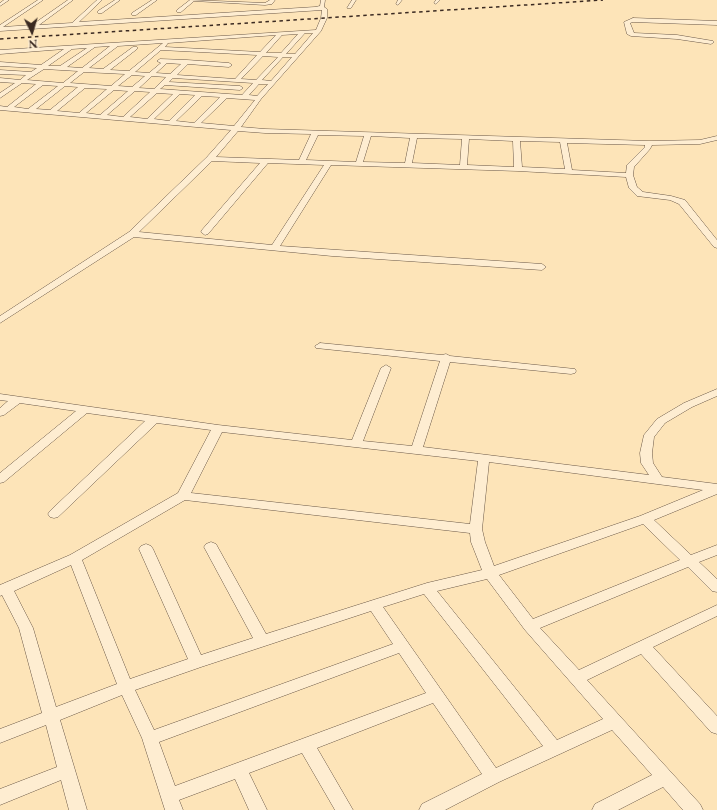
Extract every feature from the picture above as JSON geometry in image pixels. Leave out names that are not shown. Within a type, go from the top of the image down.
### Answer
[{"type":"street","points":[[0,4],[7,0]]},
{"type":"street","points":[[0,28],[41,0]]},
{"type":"street","points":[[33,27],[71,0]]},
{"type":"street","points":[[74,24],[100,0]]},
{"type":"street","points":[[100,12],[118,0]]},
{"type":"street","points":[[134,14],[154,0]]},
{"type":"street","points":[[179,11],[194,0],[265,4],[270,3],[273,0]]},
{"type":"street","points":[[349,7],[354,0]]},
{"type":"street","points":[[220,10],[230,1]]},
{"type":"street","points":[[0,28],[33,27],[322,5],[325,10],[324,18],[318,31],[259,98],[235,130],[210,159],[132,234],[0,320]]},
{"type":"street","points":[[717,23],[631,20],[627,22],[630,34],[633,35],[707,36],[717,38]]},
{"type":"street","points":[[663,21],[669,36]]},
{"type":"street","points":[[700,23],[707,36],[717,46]]},
{"type":"street","points":[[628,27],[636,28]]},
{"type":"street","points":[[0,52],[318,31]]},
{"type":"street","points":[[244,97],[303,32]]},
{"type":"street","points":[[237,80],[281,33]]},
{"type":"street","points":[[146,60],[187,62],[227,67],[258,35]]},
{"type":"street","points":[[230,41],[235,36]]},
{"type":"street","points":[[202,50],[215,38]]},
{"type":"street","points":[[78,116],[118,81],[154,54],[168,41]]},
{"type":"street","points":[[29,111],[117,44]]},
{"type":"street","points":[[62,68],[94,46]]},
{"type":"street","points":[[220,51],[225,46]]},
{"type":"street","points":[[0,96],[71,47]]},
{"type":"street","points":[[105,71],[135,48]]},
{"type":"street","points":[[161,48],[220,51],[245,48],[262,54],[296,56]]},
{"type":"street","points":[[35,57],[48,49]]},
{"type":"street","points":[[0,64],[22,50]]},
{"type":"street","points":[[154,54],[235,58]]},
{"type":"street","points":[[23,66],[29,61]]},
{"type":"street","points":[[101,117],[166,61]]},
{"type":"street","points":[[124,119],[187,62]]},
{"type":"street","points":[[0,64],[172,76],[217,76],[237,80],[273,83]]},
{"type":"street","points":[[0,72],[31,74]]},
{"type":"street","points":[[72,78],[118,81]]},
{"type":"street","points":[[0,80],[259,98]]},
{"type":"street","points":[[8,109],[42,83]]},
{"type":"street","points":[[164,83],[266,90]]},
{"type":"street","points":[[51,113],[83,86]]},
{"type":"street","points":[[148,121],[178,93]]},
{"type":"street","points":[[170,123],[200,94]]},
{"type":"street","points":[[195,126],[225,96]]},
{"type":"street","points":[[0,108],[235,130],[649,143],[700,142],[717,138]]},
{"type":"street","points":[[301,163],[315,133]]},
{"type":"street","points":[[358,165],[368,135]]},
{"type":"street","points":[[408,166],[414,136]]},
{"type":"street","points":[[463,168],[466,137]]},
{"type":"street","points":[[516,138],[518,169]]},
{"type":"street","points":[[563,140],[569,172]]},
{"type":"street","points":[[649,143],[648,148],[633,162],[630,167],[629,175],[633,188],[640,194],[671,198],[682,202],[717,245]]},
{"type":"street","points":[[210,159],[265,162],[518,169],[629,175]]},
{"type":"street","points":[[205,232],[265,162]]},
{"type":"street","points":[[276,247],[328,164]]},
{"type":"street","points":[[132,234],[427,260],[542,267]]},
{"type":"street","points":[[320,346],[446,357],[571,371]]},
{"type":"street","points":[[416,451],[446,357]]},
{"type":"street","points":[[356,444],[386,368]]},
{"type":"street","points":[[658,480],[647,463],[646,453],[648,437],[661,421],[688,405],[717,392]]},
{"type":"street","points":[[0,397],[218,428],[484,458],[717,488]]},
{"type":"street","points":[[0,413],[18,399]]},
{"type":"street","points":[[0,479],[85,409]]},
{"type":"street","points":[[54,514],[154,419]]},
{"type":"street","points":[[78,810],[26,628],[3,590],[75,558],[183,496],[218,428]]},
{"type":"street","points":[[484,458],[476,529],[478,542],[490,573],[530,626],[694,810]]},
{"type":"street","points":[[0,736],[50,715],[197,662],[427,588],[490,573],[645,519],[717,488]]},
{"type":"street","points":[[183,496],[260,506],[476,529]]},
{"type":"street","points":[[645,519],[717,587]]},
{"type":"street","points":[[211,548],[262,641]]},
{"type":"street","points":[[146,549],[197,662]]},
{"type":"street","points":[[530,626],[717,550]]},
{"type":"street","points":[[75,558],[126,687],[150,738],[172,803],[239,770],[307,746],[437,695]]},
{"type":"street","points":[[427,588],[555,749]]},
{"type":"street","points":[[374,605],[493,777]]},
{"type":"street","points":[[577,678],[717,610]]},
{"type":"street","points":[[150,738],[403,646]]},
{"type":"street","points":[[643,646],[717,727]]},
{"type":"street","points":[[428,810],[493,777],[615,721]]},
{"type":"street","points":[[307,746],[344,810]]},
{"type":"street","points":[[239,770],[258,810]]},
{"type":"street","points":[[0,797],[66,771]]},
{"type":"street","points":[[601,810],[665,777]]},
{"type":"railway","points":[[0,39],[603,0]]}]
